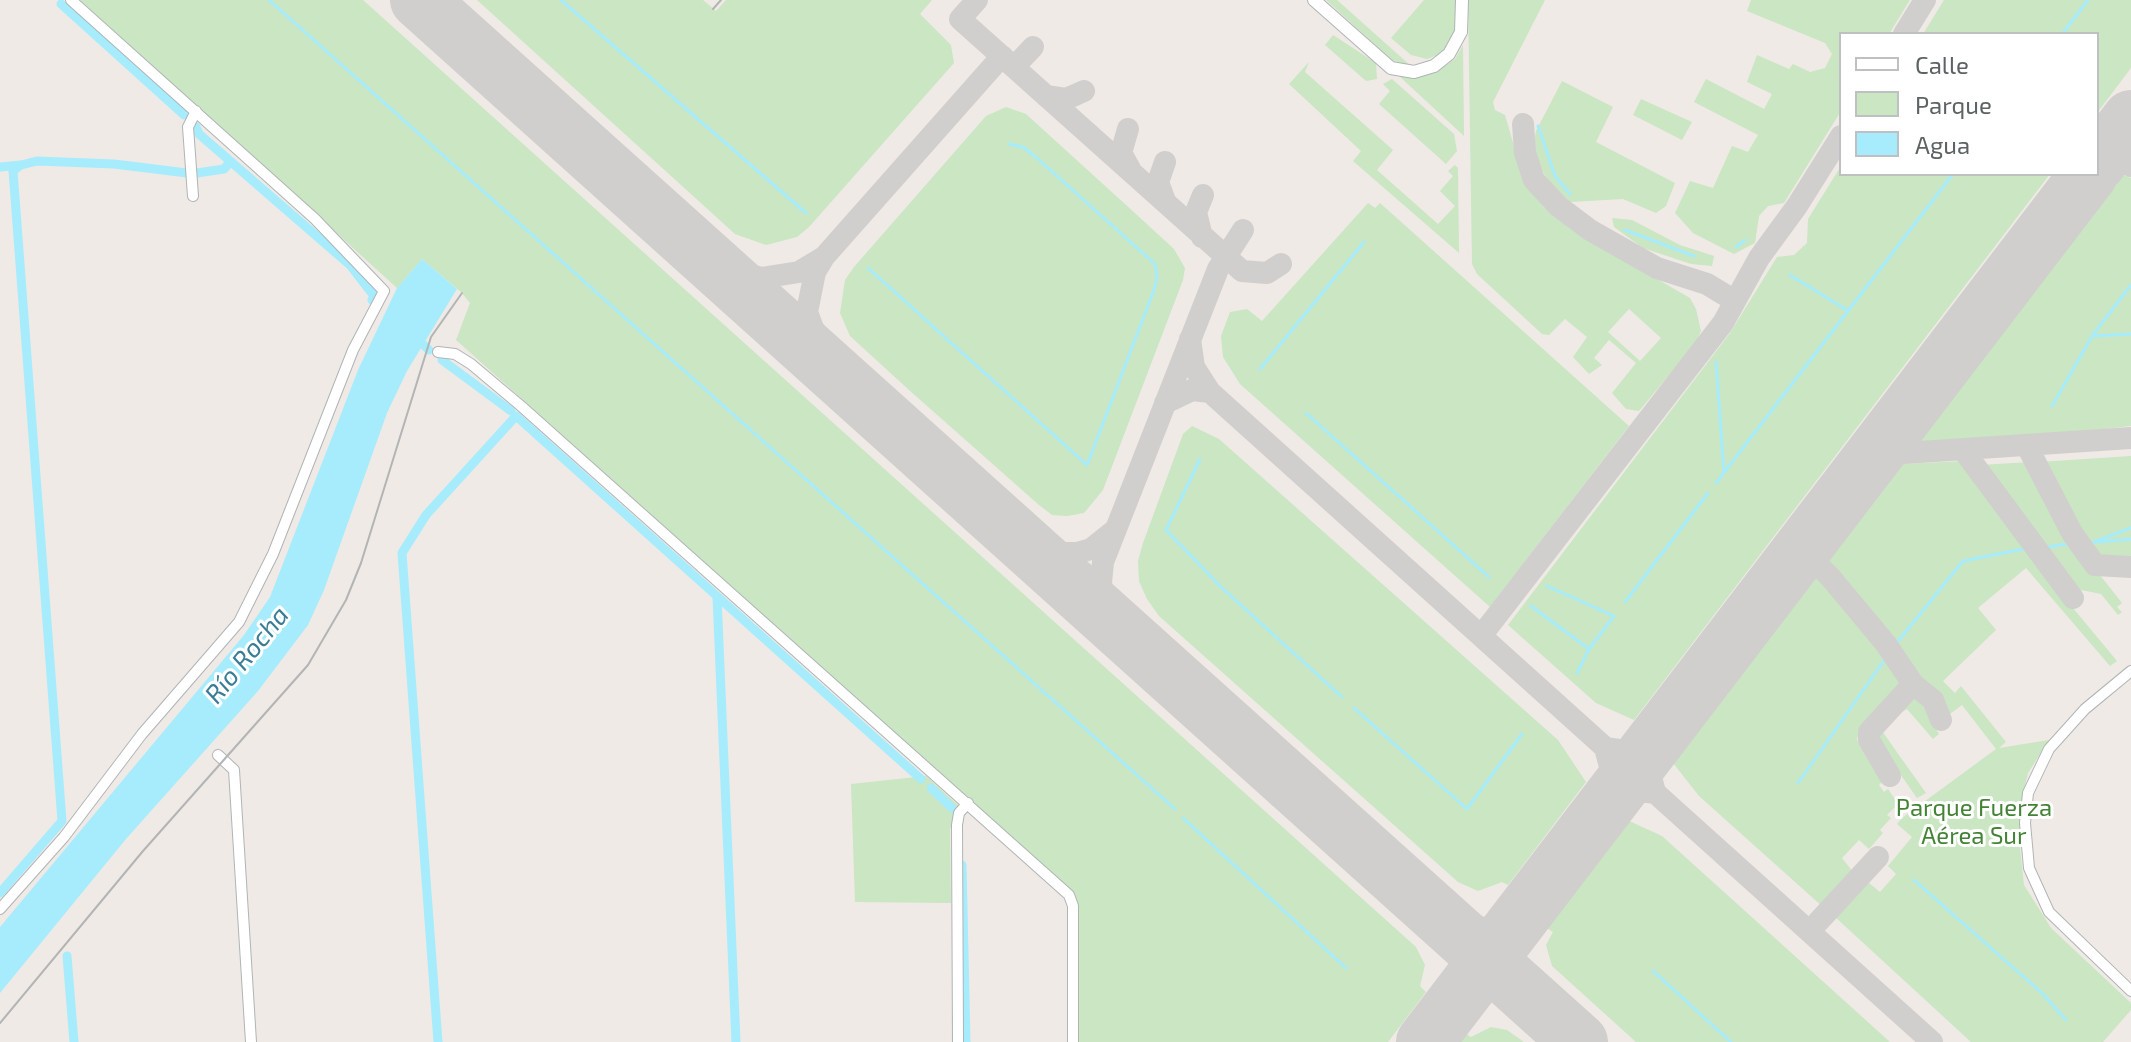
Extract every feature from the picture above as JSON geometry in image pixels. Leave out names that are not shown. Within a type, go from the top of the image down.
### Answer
[{"type":"street","points":[[0,909],[239,622],[273,554],[353,350],[384,291],[315,219],[71,0]]},
{"type":"street","points":[[1314,0],[1391,68],[1414,72],[1442,61],[1457,43],[1461,32],[1462,0]]},
{"type":"street","points":[[193,196],[188,127],[196,111]]},
{"type":"street","points":[[438,352],[455,354],[471,364],[737,596],[1072,900],[1073,1042]]},
{"type":"street","points":[[2131,671],[2085,709],[2049,749],[2028,793],[2025,823],[2029,868],[2049,912],[2131,991]]},
{"type":"street","points":[[218,755],[234,770],[251,1042]]},
{"type":"street","points":[[958,1042],[957,825],[959,813],[968,803]]},
{"type":"green space","points":[[80,0],[363,0],[1416,947],[1425,965],[1420,986],[1426,992],[1388,1042],[1077,1042],[1075,894],[456,340],[470,303],[462,293],[422,259],[397,288]]},
{"type":"green space","points":[[477,0],[703,0],[716,11],[726,0],[932,0],[920,14],[951,45],[954,63],[809,227],[797,237],[766,245],[735,234]]},
{"type":"green space","points":[[1326,0],[1337,0],[1411,66],[1392,60]]},
{"type":"green space","points":[[1424,0],[1455,0],[1456,6],[1455,31],[1443,53],[1427,59],[1411,55],[1391,38]]},
{"type":"green space","points":[[1468,0],[1545,0],[1493,102],[1495,110],[1505,115],[1523,177],[1544,207],[1572,230],[1690,298],[1701,331],[1695,344],[1639,411],[1626,409],[1612,393],[1636,363],[1609,340],[1594,358],[1602,365],[1589,374],[1573,357],[1587,337],[1565,319],[1549,335],[1542,334],[1477,274],[1472,264]],"holes":[[[1629,309],[1661,338],[1640,361],[1608,332]]]},
{"type":"green space","points":[[1751,0],[1910,0],[1890,32],[1839,32],[1839,114],[1784,203],[1768,206],[1759,216],[1755,243],[1734,254],[1693,233],[1675,213],[1690,181],[1713,188],[1732,146],[1748,152],[1758,135],[1694,102],[1706,79],[1764,109],[1772,94],[1747,82],[1757,55],[1789,69],[1793,64],[1810,72],[1825,68],[1832,54],[1825,43],[1747,11]]},
{"type":"green space","points":[[1944,0],[2131,0],[2131,68],[2099,110],[2099,32],[1924,32]]},
{"type":"green space","points":[[1333,35],[1376,63],[1377,79],[1366,81],[1325,45]]},
{"type":"green space","points":[[1463,45],[1464,136],[1399,76],[1434,73],[1455,59]]},
{"type":"green space","points":[[1309,62],[1305,72],[1393,150],[1377,170],[1438,224],[1455,206],[1440,191],[1453,176],[1448,171],[1455,165],[1458,168],[1459,253],[1353,161],[1361,151],[1289,84]]},
{"type":"green space","points":[[1392,79],[1454,134],[1457,151],[1446,164],[1379,104],[1390,91],[1383,84]]},
{"type":"green space","points":[[1562,81],[1613,107],[1596,142],[1675,183],[1666,206],[1656,213],[1623,199],[1570,202],[1557,193],[1543,172],[1533,147],[1536,131]]},
{"type":"green space","points":[[1641,99],[1692,122],[1682,140],[1633,115]]},
{"type":"green space","points":[[1006,107],[1026,114],[1174,249],[1185,268],[1103,490],[1084,513],[1067,516],[1052,515],[1039,505],[909,390],[850,336],[840,313],[845,280],[854,267],[986,116]]},
{"type":"green space","points":[[1839,169],[1839,176],[2048,176],[1634,720],[1596,703],[1508,625],[1730,333],[1777,257],[1794,255],[1807,243],[1808,219]]},
{"type":"green space","points":[[2121,174],[2131,178],[2131,426],[2023,438],[1915,444]]},
{"type":"green space","points":[[1368,203],[1375,208],[1380,203],[1629,426],[1490,607],[1240,384],[1223,357],[1221,336],[1230,312],[1247,309],[1262,321]]},
{"type":"green space","points":[[1612,218],[1632,220],[1680,245],[1714,256],[1712,266],[1691,264],[1643,248],[1614,227]]},
{"type":"green space","points":[[1192,426],[1219,439],[1558,740],[1586,782],[1508,885],[1502,882],[1478,891],[1458,882],[1159,616],[1147,599],[1139,581],[1138,561],[1183,434]]},
{"type":"green space","points":[[2131,456],[2131,563],[2105,563],[2090,554],[2079,539],[2039,462]]},
{"type":"green space","name":"Parque Fuerza Aérea Sur","points":[[1966,461],[1994,493],[2068,602],[2117,661],[2110,666],[2026,568],[1978,608],[1996,630],[1943,681],[1955,693],[1961,686],[2006,742],[1999,748],[2049,740],[2028,773],[2023,794],[2019,839],[2024,885],[2051,928],[2131,1003],[2131,1010],[2103,1042],[1971,1042],[1834,916],[1861,885],[1869,883],[1880,892],[1896,874],[1888,866],[1912,837],[1897,824],[1902,818],[1996,749],[1962,705],[1946,717],[1939,711],[1934,694],[1915,678],[1823,566],[1900,464]]},
{"type":"green space","points":[[2030,462],[2073,541],[2122,603],[2117,607],[2122,612],[2118,615],[2101,594],[2071,588],[1980,465]]},
{"type":"green space","points":[[1819,571],[1892,658],[1905,680],[1904,687],[1860,726],[1857,740],[1883,781],[1879,785],[1884,792],[1888,789],[1898,804],[1887,815],[1891,818],[1869,849],[1859,840],[1842,858],[1853,872],[1823,907],[1699,796],[1673,763]]},
{"type":"green space","points":[[1914,691],[1927,699],[1938,722],[1934,726],[1939,734],[1933,739],[1907,709],[1898,714],[1895,709]]},
{"type":"green space","points":[[1880,728],[1926,793],[1917,798],[1898,771],[1895,773],[1875,743],[1875,732]]},
{"type":"green space","points":[[926,776],[959,806],[950,829],[951,903],[855,902],[851,784]]},
{"type":"green space","points":[[1627,820],[1662,836],[1890,1042],[1636,1042],[1552,966],[1546,945],[1553,932],[1545,927]]},
{"type":"green space","points":[[1491,1027],[1507,1030],[1524,1042],[1458,1042],[1465,1033],[1471,1037]]},
{"type":"water","name":"Río Rocha","points":[[422,259],[457,289],[407,371],[387,413],[324,590],[308,625],[258,691],[126,839],[0,993],[0,927],[244,635],[270,597],[358,370],[397,288]]},
{"type":"waterway","points":[[269,0],[1175,809]]},
{"type":"waterway","points":[[561,0],[806,213]]},
{"type":"waterway","points":[[2064,32],[2088,0]]},
{"type":"waterway","points":[[61,4],[184,115]]},
{"type":"waterway","points":[[1538,126],[1555,176],[1570,194]]},
{"type":"waterway","points":[[196,127],[199,134],[350,265],[374,296],[372,300]]},
{"type":"waterway","points":[[868,268],[1087,465],[1154,290],[1157,278],[1155,264],[1037,158],[1023,147],[1009,144]]},
{"type":"waterway","points":[[0,893],[62,821],[13,171],[21,165],[37,161],[114,164],[187,173]]},
{"type":"waterway","points":[[197,173],[224,169],[230,162]]},
{"type":"waterway","points":[[0,167],[21,165]]},
{"type":"waterway","points":[[1716,483],[1951,176]]},
{"type":"waterway","points":[[1625,230],[1694,256]]},
{"type":"waterway","points":[[1736,247],[1745,240]]},
{"type":"waterway","points":[[1260,369],[1364,242]]},
{"type":"waterway","points":[[1790,275],[1847,310]]},
{"type":"waterway","points":[[2052,406],[2092,336],[2131,285]]},
{"type":"waterway","points":[[2092,336],[2131,334]]},
{"type":"waterway","points":[[415,337],[429,350]]},
{"type":"waterway","points":[[442,360],[511,411]]},
{"type":"waterway","points":[[1716,362],[1724,473]]},
{"type":"waterway","points":[[1306,413],[1489,577]]},
{"type":"waterway","points":[[438,1042],[402,553],[426,515],[516,416],[921,779]]},
{"type":"waterway","points":[[1200,459],[1166,530],[1221,587],[1342,697]]},
{"type":"waterway","points":[[1625,602],[1708,493]]},
{"type":"waterway","points":[[2091,543],[2131,528]]},
{"type":"waterway","points":[[2099,542],[2131,539]]},
{"type":"waterway","points":[[2047,547],[2067,544]]},
{"type":"waterway","points":[[1895,645],[1963,561],[2023,549]]},
{"type":"waterway","points":[[1547,586],[1614,616],[1589,649],[1577,673]]},
{"type":"waterway","points":[[717,597],[736,1042]]},
{"type":"waterway","points":[[1531,606],[1589,649]]},
{"type":"waterway","points":[[1798,783],[1885,659]]},
{"type":"waterway","points":[[1354,708],[1467,809],[1522,734]]},
{"type":"waterway","points":[[931,788],[952,808]]},
{"type":"waterway","points":[[1183,818],[1346,968]]},
{"type":"waterway","points":[[962,865],[966,1042]]},
{"type":"waterway","points":[[1914,880],[2043,994],[2066,1020]]},
{"type":"waterway","points":[[67,956],[74,1042]]},
{"type":"waterway","points":[[1653,971],[1731,1042]]},
{"type":"taxiway","points":[[977,0],[960,19],[1242,271],[1267,273],[1281,264]]},
{"type":"taxiway","points":[[1905,32],[1925,0]]},
{"type":"taxiway","points":[[1014,67],[1033,47]]},
{"type":"taxiway","points":[[824,257],[1002,56]]},
{"type":"taxiway","points":[[1046,96],[1066,99],[1084,91]]},
{"type":"taxiway","points":[[1523,124],[1525,153],[1534,180],[1558,206],[1590,230],[1657,268],[1707,284],[1735,301]]},
{"type":"taxiway","points":[[1128,129],[1121,153],[1130,169]]},
{"type":"taxiway","points":[[1481,636],[1723,323],[1759,258],[1797,206],[1839,139]]},
{"type":"taxiway","points":[[2107,150],[2131,166]]},
{"type":"taxiway","points":[[1165,162],[1158,182],[1165,201]]},
{"type":"taxiway","points":[[1202,237],[1196,212],[1203,195]]},
{"type":"taxiway","points":[[1116,529],[1218,269],[1243,230]]},
{"type":"taxiway","points":[[703,256],[723,268],[761,278],[799,272],[824,257],[815,272],[807,312],[828,368]]},
{"type":"taxiway","points":[[1165,403],[1192,390],[1210,392],[1194,367],[1190,339]]},
{"type":"taxiway","points":[[1210,392],[1932,1042]]},
{"type":"taxiway","points":[[1874,455],[2131,438]]},
{"type":"taxiway","points":[[2028,448],[2072,533],[2095,565],[2131,567]]},
{"type":"taxiway","points":[[1964,451],[2073,598]]},
{"type":"taxiway","points":[[1018,539],[1048,553],[1077,553],[1091,549],[1116,529],[1103,562],[1101,583],[1103,597],[1123,633]]},
{"type":"taxiway","points":[[1802,549],[1831,578],[1886,644],[1913,684],[1869,732],[1869,740],[1890,776]]},
{"type":"taxiway","points":[[1913,684],[1933,700],[1941,720]]},
{"type":"taxiway","points":[[1605,748],[1632,752],[1654,742],[1648,766],[1655,792]]},
{"type":"taxiway","points":[[1605,748],[1612,774],[1604,808],[1631,790],[1656,793]]},
{"type":"taxiway","points":[[1818,922],[1878,857]]},
{"type":"taxiway","points":[[1441,918],[1457,925],[1486,928],[1513,917],[1540,891]]},
{"type":"taxiway","points":[[1517,921],[1511,958],[1525,994]]},
{"type":"runway","points":[[419,0],[1579,1042]]},
{"type":"runway","points":[[2099,160],[2131,119]]},
{"type":"runway","points":[[1425,1042],[2087,176]]},
{"type":"tram line","points":[[713,9],[721,0]]},
{"type":"tram line","points":[[0,1023],[143,851],[308,665],[346,600],[361,563],[431,337],[462,293]]}]
